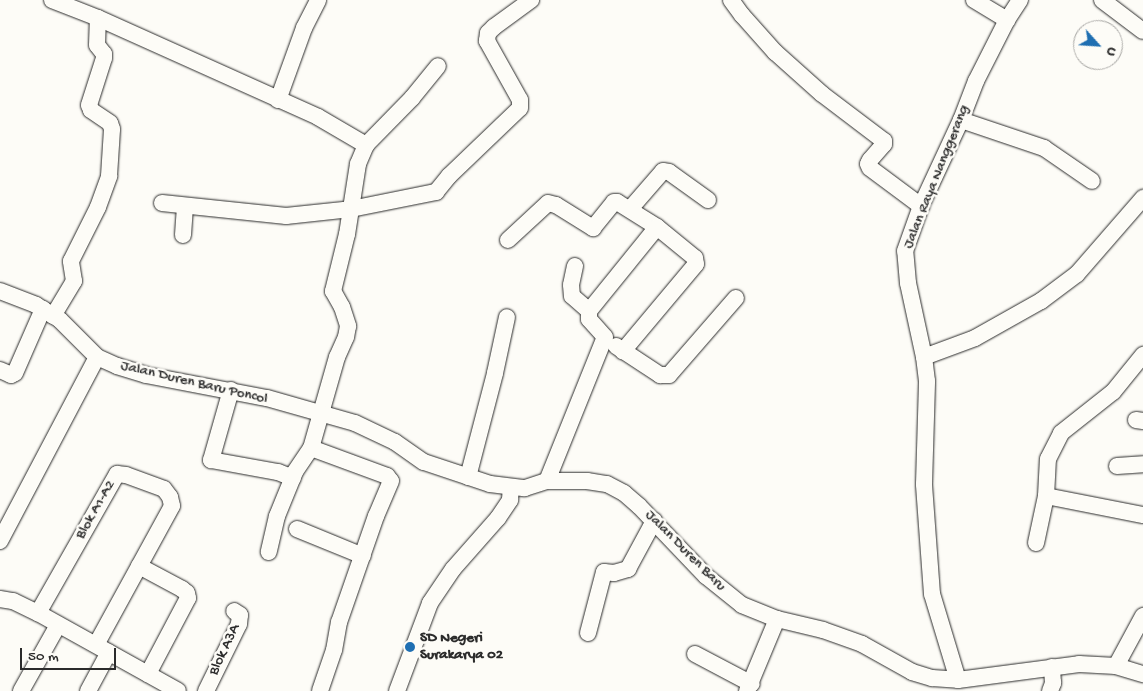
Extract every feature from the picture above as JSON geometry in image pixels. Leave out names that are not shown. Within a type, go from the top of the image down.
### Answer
[{"type":"street","points":[[52,0],[87,6],[98,18],[318,117],[366,146]]},
{"type":"street","points":[[278,100],[304,28],[318,0]]},
{"type":"street","points":[[162,203],[286,216],[351,209],[436,192],[449,176],[522,105],[487,41],[488,33],[494,27],[530,0]]},
{"type":"street","points":[[731,0],[775,52],[822,94],[884,141],[884,144],[870,160],[870,168],[922,206]]},
{"type":"street","points":[[974,0],[1008,20]]},
{"type":"street","name":"Jalan Raya Nanggerang","points":[[958,680],[932,594],[924,484],[927,381],[924,357],[908,283],[905,251],[922,206],[961,120],[976,81],[1020,0]]},
{"type":"street","points":[[1102,0],[1143,32]]},
{"type":"street","points":[[0,370],[11,375],[15,373],[48,313],[74,281],[71,261],[98,207],[109,176],[112,129],[110,123],[91,110],[89,105],[104,58],[104,54],[97,44],[98,18]]},
{"type":"street","points":[[269,552],[275,523],[293,478],[302,458],[311,448],[348,326],[342,307],[333,291],[351,209],[358,164],[366,146],[412,98],[438,66]]},
{"type":"street","points":[[961,120],[1044,148],[1092,181]]},
{"type":"street","points":[[630,209],[663,171],[669,172],[708,200]]},
{"type":"street","points":[[924,357],[975,338],[1041,301],[1077,274],[1143,198]]},
{"type":"street","points":[[508,240],[548,203],[556,205],[592,228],[614,202],[620,203],[657,227],[695,258],[696,264],[623,351]]},
{"type":"street","points":[[183,236],[185,206]]},
{"type":"street","points":[[657,227],[589,311],[589,319],[605,337],[660,375],[669,375],[736,298]]},
{"type":"street","points":[[575,266],[571,285],[572,296],[589,311]]},
{"type":"street","name":"Jalan Duren Baru Poncol","points":[[0,291],[48,313],[97,357],[146,375],[231,390],[322,413]]},
{"type":"street","points":[[468,477],[495,373],[507,317]]},
{"type":"street","points":[[547,481],[605,337]]},
{"type":"street","points":[[1036,543],[1046,496],[1048,459],[1061,433],[1113,392],[1143,355]]},
{"type":"street","points":[[0,541],[97,357]]},
{"type":"street","points":[[231,390],[211,460],[278,472],[293,478]]},
{"type":"street","name":"Jalan Duren Baru","points":[[322,413],[355,423],[394,442],[424,462],[490,484],[525,488],[547,481],[587,481],[607,484],[624,493],[654,521],[671,542],[742,606],[777,619],[823,630],[862,644],[912,672],[932,678],[958,680],[1080,664],[1116,666],[1143,674]]},
{"type":"street","points":[[311,448],[390,478],[390,484],[376,516],[340,622],[334,650],[320,691]]},
{"type":"street","points":[[1117,466],[1143,464]]},
{"type":"street","name":"Blok A1-A2","points":[[38,613],[117,474],[126,475],[164,489],[170,497],[172,506],[139,566],[103,648],[88,691]]},
{"type":"street","points":[[398,691],[430,603],[457,563],[498,518],[510,500],[511,486]]},
{"type":"street","points":[[1046,496],[1143,515]]},
{"type":"street","points":[[588,633],[604,572],[614,573],[628,569],[654,521]]},
{"type":"street","points":[[297,529],[363,556]]},
{"type":"street","points":[[139,566],[187,592],[188,598],[155,682]]},
{"type":"street","points":[[4,597],[103,648],[155,682],[178,691]]},
{"type":"street","name":"Blok A3A","points":[[206,691],[239,624],[240,615],[234,611]]},
{"type":"street","points":[[1116,666],[1143,616]]},
{"type":"street","points":[[695,654],[749,687],[777,619]]},
{"type":"street","points":[[21,691],[58,625]]},
{"type":"street","points":[[1050,691],[1054,683],[1052,667]]},
{"type":"place","name":"SD Negeri Surakarya 02","points":[[410,647]]}]
